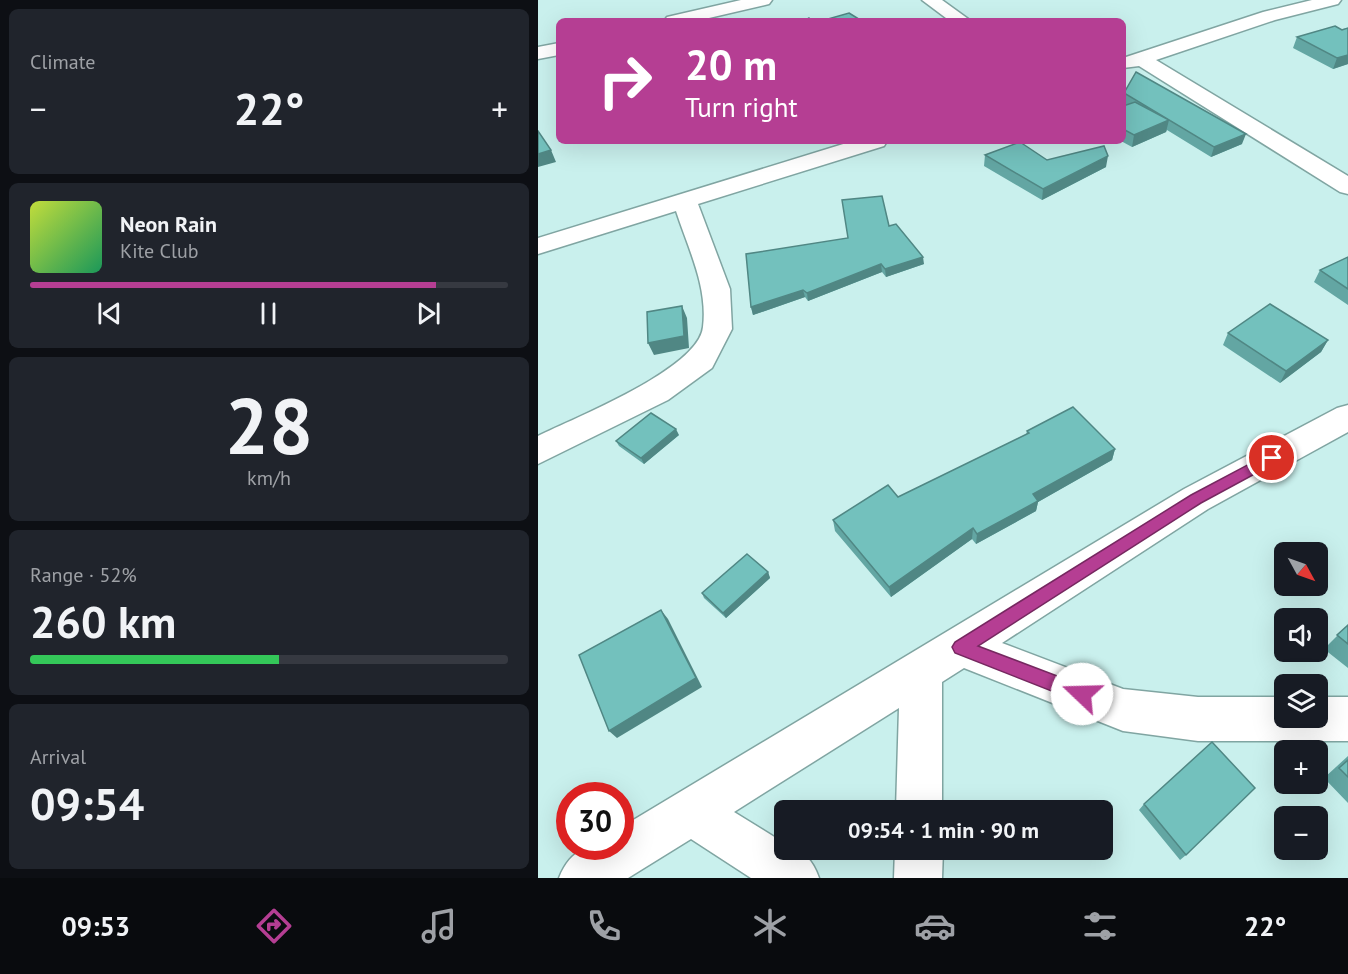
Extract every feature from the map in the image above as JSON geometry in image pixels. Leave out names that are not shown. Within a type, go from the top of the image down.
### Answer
[{"type":"street","points":[[686,18],[763,0]]},
{"type":"street","points":[[1132,62],[1270,16],[1332,0]]},
{"type":"street","points":[[936,3],[959,2]]},
{"type":"street","points":[[936,3],[958,18]]},
{"type":"street","points":[[1248,5],[1270,16]]},
{"type":"street","points":[[538,53],[556,50]]},
{"type":"street","points":[[1132,62],[1256,128],[1348,187]]},
{"type":"street","points":[[538,246],[866,144]]},
{"type":"street","points":[[538,451],[658,392],[701,360],[718,329],[716,289],[685,201]]},
{"type":"street","points":[[583,878],[961,647],[1196,499],[1348,417]]},
{"type":"street","points":[[961,647],[1123,710],[1198,719],[1348,719]]},
{"type":"street","points":[[919,800],[921,671]]},
{"type":"street","points":[[692,812],[795,878]]},
{"type":"street","points":[[918,878],[919,860]]},
{"type":"building","points":[[849,13],[857,18],[832,18]]},
{"type":"building","points":[[1335,26],[1342,30],[1348,28],[1348,55],[1337,58],[1297,37]]},
{"type":"building","points":[[1136,72],[1246,134],[1214,147],[1126,94],[1126,90]]},
{"type":"building","points":[[1135,102],[1169,120],[1134,135],[1126,131],[1126,105]]},
{"type":"building","points":[[538,131],[551,150],[538,154]]},
{"type":"building","points":[[1015,144],[1023,144],[1047,160],[1104,146],[1108,156],[1043,189],[985,155]]},
{"type":"building","points":[[882,196],[889,226],[896,224],[923,257],[885,269],[881,264],[807,293],[803,290],[751,307],[746,254],[848,238],[842,200]]},
{"type":"building","points":[[1348,257],[1348,289],[1320,270]]},
{"type":"building","points":[[1270,304],[1328,340],[1286,371],[1228,333]]},
{"type":"building","points":[[682,306],[684,336],[648,343],[647,312]]},
{"type":"building","points":[[1073,407],[1115,449],[1033,494],[1038,501],[977,534],[973,528],[889,587],[833,520],[888,485],[898,497],[1029,433],[1027,431]]},
{"type":"building","points":[[651,413],[676,429],[641,458],[616,441]]},
{"type":"building","points":[[747,554],[768,572],[723,613],[702,593]]},
{"type":"building","points":[[661,610],[696,678],[609,731],[579,655]]},
{"type":"building","points":[[1348,625],[1348,644],[1337,635]]},
{"type":"building","points":[[1212,742],[1255,788],[1186,855],[1144,804]]},
{"type":"building","points":[[1348,760],[1348,777],[1339,768]]},
{"type":"route","points":[[1082,694],[961,647],[1196,499],[1272,458]]}]
